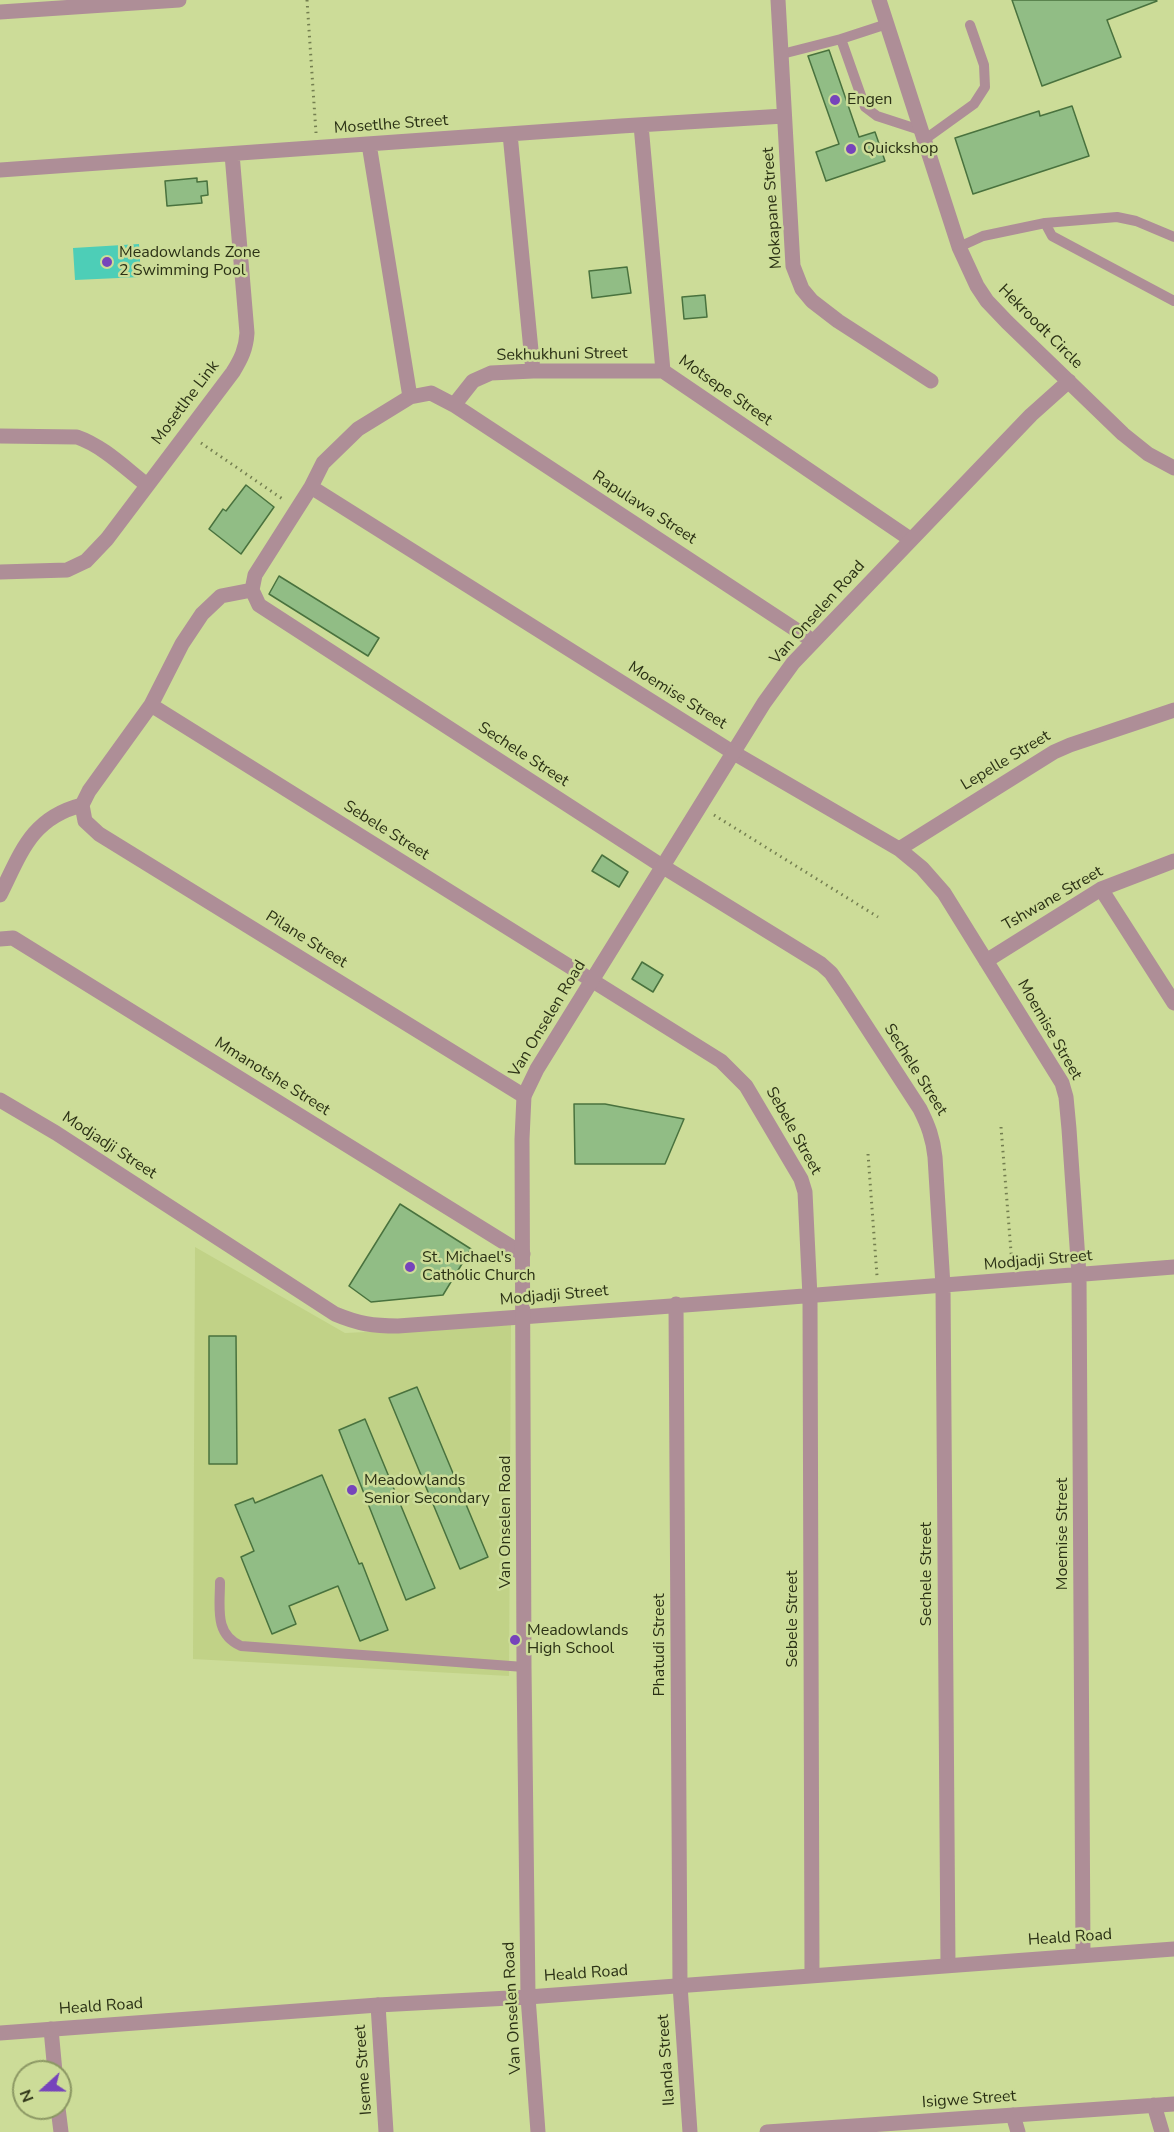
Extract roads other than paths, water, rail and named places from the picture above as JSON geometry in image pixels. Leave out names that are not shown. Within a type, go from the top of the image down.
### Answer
[{"type":"street","points":[[0,12],[178,0]]},
{"type":"street","name":"Mokapane Street","points":[[778,0],[793,266],[802,289],[812,301],[838,321],[932,381]]},
{"type":"street","name":"Hekroodt Circle","points":[[879,0],[959,247],[977,286],[987,301],[1123,434],[1148,454],[1174,468]]},
{"type":"street","name":"Mosetlhe Street","points":[[0,170],[784,116]]},
{"type":"street","name":"Motsepe Street","points":[[640,125],[663,371],[910,539]]},
{"type":"street","points":[[510,134],[533,371]]},
{"type":"street","points":[[369,144],[410,397]]},
{"type":"street","name":"Mosetlhe Link","points":[[0,572],[67,570],[78,567],[91,557],[233,372],[246,346],[232,154]]},
{"type":"street","name":"Sekhukhuni Street","points":[[454,405],[473,381],[490,373],[663,371]]},
{"type":"street","name":"Van Onselen Road","points":[[538,2132],[528,1997],[524,1667],[522,1119],[524,1096],[537,1069],[662,866],[793,663],[1031,415],[1069,381]]},
{"type":"street","points":[[0,895],[27,840],[49,819],[66,809],[82,805],[89,791],[151,705],[182,644],[202,614],[221,596],[252,590],[255,575],[311,487],[323,463],[337,447],[358,429],[410,397],[431,393],[454,405]]},
{"type":"street","name":"Rapulawa Street","points":[[454,405],[813,641]]},
{"type":"street","points":[[0,436],[77,437],[103,450],[147,485]]},
{"type":"street","name":"Moemise Street","points":[[311,487],[734,753],[899,849],[922,868],[944,893],[1062,1083],[1066,1097],[1079,1275],[1083,1955]]},
{"type":"street","name":"Sechele Street","points":[[252,590],[259,605],[662,866],[821,964],[831,973],[844,992],[930,1127],[935,1157],[943,1286],[948,1965]]},
{"type":"street","name":"Sebele Street","points":[[151,705],[721,1061],[746,1086],[789,1156],[805,1192],[810,1297],[812,1975]]},
{"type":"street","name":"Lepelle Street","points":[[899,849],[1054,752],[1174,710]]},
{"type":"street","name":"Pilane Street","points":[[82,805],[85,821],[99,834],[524,1096]]},
{"type":"street","name":"Tshwane Street","points":[[986,961],[1101,889],[1174,861]]},
{"type":"street","points":[[1101,889],[1174,1004]]},
{"type":"street","name":"Mmanotshe Street","points":[[0,939],[14,938],[523,1254]]},
{"type":"street","name":"Modjadji Street","points":[[0,1100],[56,1133],[335,1314],[355,1323],[372,1326],[398,1326],[676,1304],[810,1297],[1174,1267]]},
{"type":"street","name":"Phatudi Street","points":[[676,1304],[680,1985]]},
{"type":"street","name":"Heald Road","points":[[0,2033],[1174,1949]]},
{"type":"street","name":"Ilanda Street","points":[[680,1985],[690,2132]]},
{"type":"street","name":"Iseme Street","points":[[378,2005],[386,2132]]},
{"type":"street","points":[[51,2029],[54,2060]]},
{"type":"street","name":"Isigwe Street","points":[[767,2132],[1174,2104]]},
{"type":"street","points":[[1154,2105],[1162,2132]]},
{"type":"street","points":[[1013,2115],[1018,2132]]},
{"type":"lane","points":[[782,54],[887,24]]},
{"type":"lane","points":[[841,39],[866,107],[877,116],[922,135],[948,124],[974,104],[985,87],[984,65],[970,25]]},
{"type":"lane","points":[[959,247],[983,236],[1045,223],[1117,217],[1136,221],[1174,237]]},
{"type":"lane","points":[[1045,223],[1052,236],[1174,301]]},
{"type":"lane","points":[[220,1582],[221,1624],[224,1634],[231,1642],[241,1647],[524,1667]]},
{"type":"water","name":"Meadowlands Zone 2 Swimming Pool","points":[[139,244],[141,277],[75,280],[73,248]]},
{"type":"place","name":"Engen","points":[[835,100]]},
{"type":"place","name":"Quickshop","points":[[851,149]]},
{"type":"place","name":"Meadowlands Zone 2 Swimming Pool","points":[[107,262]]},
{"type":"place","name":"St. Michael's Catholic Church","points":[[410,1267]]},
{"type":"place","name":"Meadowlands Senior Secondary","points":[[352,1490]]},
{"type":"place","name":"Meadowlands High School","points":[[515,1640]]}]
